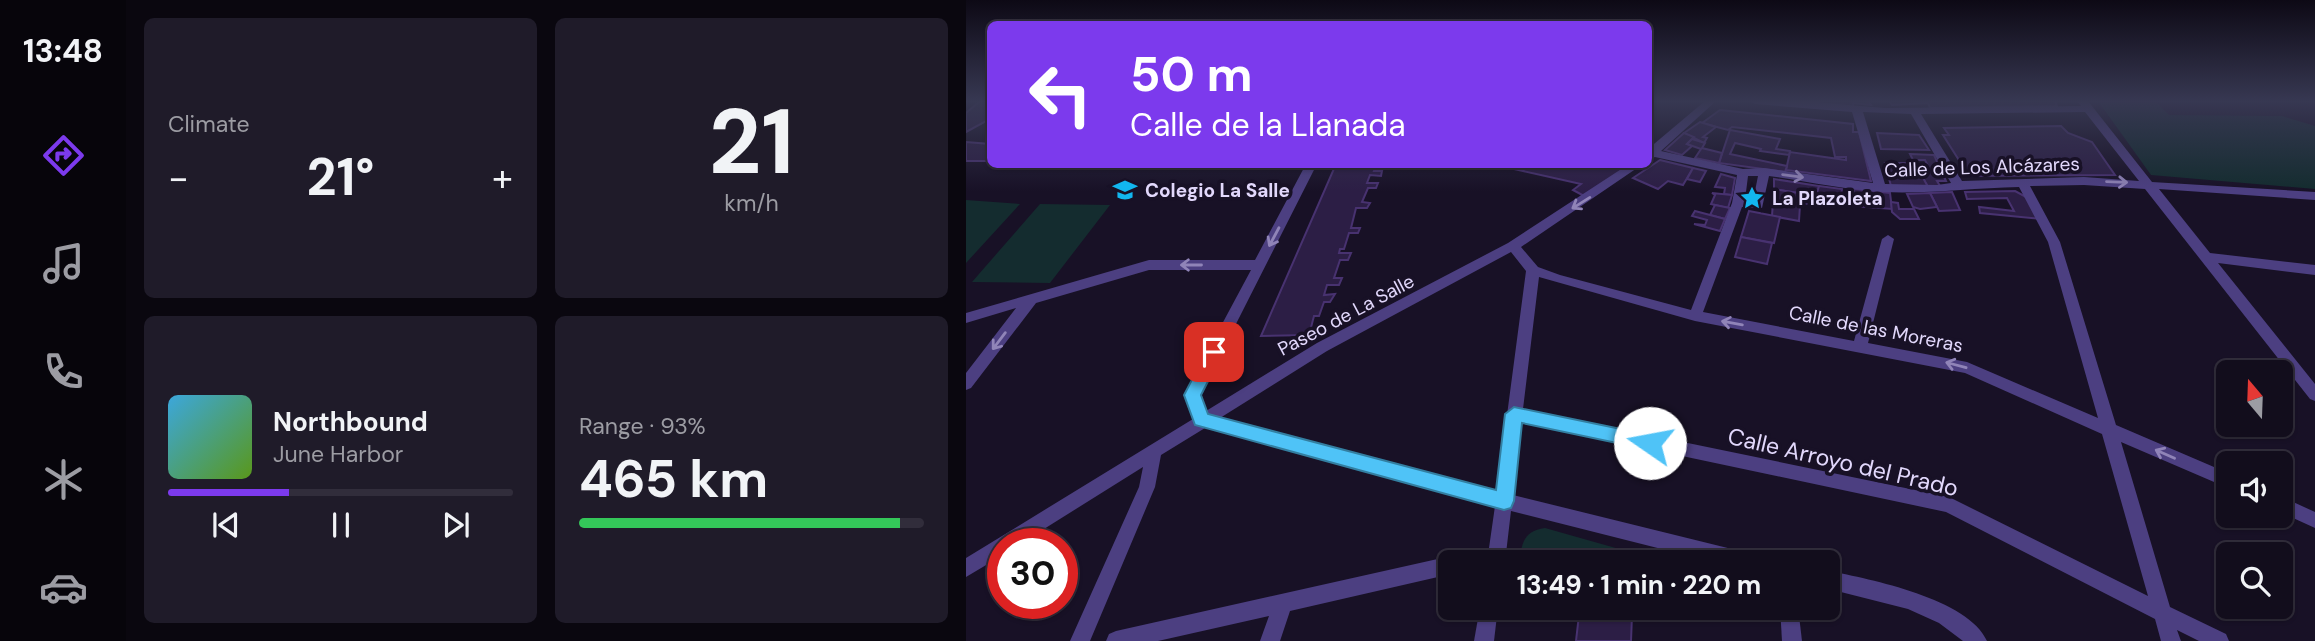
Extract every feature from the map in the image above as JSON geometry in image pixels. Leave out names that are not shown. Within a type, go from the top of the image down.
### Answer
[{"type":"street","points":[[1652,151],[1676,131]]},
{"type":"street","points":[[1863,131],[1880,188]]},
{"type":"street","points":[[1926,131],[1958,185]]},
{"type":"street","points":[[2105,131],[2315,395]]},
{"type":"street","name":"Calle de Los Alcázares","points":[[1652,153],[1743,173],[1764,172],[1880,188],[1937,189],[1958,185],[2022,182],[2145,183],[2315,196]]},
{"type":"street","points":[[1310,168],[1192,395],[1201,420],[1700,550]]},
{"type":"street","name":"Paseo de La Salle","points":[[966,568],[1322,347],[1513,246],[1631,168]]},
{"type":"street","points":[[1738,203],[1758,205],[1764,172]]},
{"type":"street","points":[[1695,316],[1738,203],[1743,173]]},
{"type":"street","points":[[2022,182],[2054,242],[2171,641]]},
{"type":"street","points":[[1860,346],[1888,239]]},
{"type":"street","points":[[1498,550],[1533,270],[1513,246]]},
{"type":"street","points":[[2204,257],[2315,270]]},
{"type":"street","points":[[966,318],[1149,265],[1259,265]]},
{"type":"street","name":"Calle de las Moreras","points":[[1533,270],[1695,316],[1967,368],[2216,476]]},
{"type":"street","points":[[966,384],[1032,298]]},
{"type":"street","points":[[2295,371],[2315,373]]},
{"type":"street","name":"Calle Arroyo del Prado","points":[[1514,414],[1950,505],[2219,641]]},
{"type":"street","points":[[1080,641],[1147,487],[1154,450]]},
{"type":"street","points":[[2293,510],[2315,520]]},
{"type":"street","points":[[1116,641],[1438,568]]},
{"type":"street","points":[[1840,582],[1902,594],[1969,632],[1977,641]]},
{"type":"street","points":[[1270,641],[1283,603]]},
{"type":"street","points":[[1484,641],[1487,620]]},
{"type":"street","points":[[1790,620],[1792,641]]},
{"type":"green space","points":[[2119,131],[2315,131],[2315,189],[2151,175]]},
{"type":"green space","points":[[966,200],[1020,204],[966,263]]},
{"type":"green space","points":[[1040,204],[1110,205],[1050,283],[972,282]]},
{"type":"green space","points":[[1545,528],[1623,550],[1521,550],[1528,535]]},
{"type":"building","points":[[1711,131],[1703,137],[1707,138],[1704,143],[1684,133]]},
{"type":"building","points":[[1730,131],[1780,139],[1776,149],[1790,151],[1789,155],[1760,151],[1761,149],[1735,143],[1730,154],[1787,166],[1785,172],[1719,163]]},
{"type":"building","points":[[1767,131],[1859,132],[1871,181],[1786,170],[1790,152],[1846,160],[1846,157],[1835,157],[1831,138]]},
{"type":"building","points":[[1946,131],[2066,131],[2092,142],[2115,175],[1969,176],[1943,135],[1949,135]]},
{"type":"building","points":[[1684,133],[1694,137],[1687,144],[1692,146],[1682,155],[1665,150]]},
{"type":"building","points":[[1877,133],[1919,135],[1929,150],[1881,149]]},
{"type":"building","points":[[1692,139],[1705,143],[1702,148],[1722,153],[1719,163],[1695,158],[1701,149],[1687,144]]},
{"type":"building","points":[[966,142],[987,144],[987,161],[966,161]]},
{"type":"building","points":[[1910,154],[1934,155],[1946,181],[1937,181],[1940,186],[1928,187],[1916,166],[1928,166],[1925,160],[1913,160]]},
{"type":"building","points":[[1660,160],[1693,168],[1683,185],[1668,181],[1658,189],[1633,178],[1652,168]]},
{"type":"building","points":[[1885,163],[1915,163],[1928,187],[1891,186]]},
{"type":"building","points":[[1334,168],[1375,168],[1374,171],[1382,171],[1381,176],[1370,175],[1367,183],[1378,183],[1376,188],[1368,188],[1362,202],[1370,203],[1367,208],[1356,208],[1351,228],[1360,228],[1358,233],[1349,233],[1344,249],[1340,249],[1339,253],[1351,253],[1348,260],[1340,260],[1334,278],[1342,278],[1339,285],[1327,285],[1324,295],[1335,294],[1330,302],[1324,302],[1319,316],[1314,316],[1309,335],[1261,336]]},
{"type":"building","points":[[1510,168],[1625,168],[1586,197],[1573,190],[1581,184]]},
{"type":"building","points":[[1693,168],[1706,171],[1700,182],[1687,179]]},
{"type":"building","points":[[1721,174],[1735,178],[1732,195],[1724,194],[1725,188],[1715,187]]},
{"type":"building","points":[[1774,179],[1819,186],[1817,196],[1774,189]]},
{"type":"building","points":[[1819,186],[1842,189],[1840,201],[1816,197]]},
{"type":"building","points":[[1774,189],[1817,196],[1816,201],[1825,203],[1773,201]]},
{"type":"building","points":[[1854,189],[1890,193],[1892,209],[1853,206]]},
{"type":"building","points":[[2015,191],[2028,198],[2041,219],[1980,213],[1979,207],[2014,211],[2007,198],[1967,199],[1965,192]]},
{"type":"building","points":[[1952,192],[1960,210],[1939,211],[1930,193]]},
{"type":"building","points":[[1712,193],[1732,195],[1728,208],[1711,204],[1715,195]]},
{"type":"building","points":[[1930,193],[1937,207],[1913,207],[1907,194]]},
{"type":"building","points":[[1773,201],[1800,205],[1799,221],[1772,216]]},
{"type":"building","points":[[1891,202],[1898,203],[1899,209],[1914,209],[1919,219],[1900,219],[1892,212]]},
{"type":"building","points":[[1715,205],[1730,208],[1725,219],[1710,215]]},
{"type":"building","points":[[1695,211],[1725,219],[1720,231],[1694,224],[1705,225],[1707,220],[1692,216]]},
{"type":"building","points":[[1749,211],[1780,217],[1774,243],[1741,237]]},
{"type":"building","points":[[1741,237],[1772,243],[1767,264],[1735,257]]},
{"type":"building","points":[[1578,620],[1632,620],[1631,641],[1576,641]]},
{"type":"place","name":"Colegio La Salle","points":[[1125,190]]},
{"type":"place","name":"La Plazoleta","points":[[1752,198]]},
{"type":"route","points":[[1214,352],[1192,395],[1201,420],[1504,501],[1514,414],[1650,443]]}]
